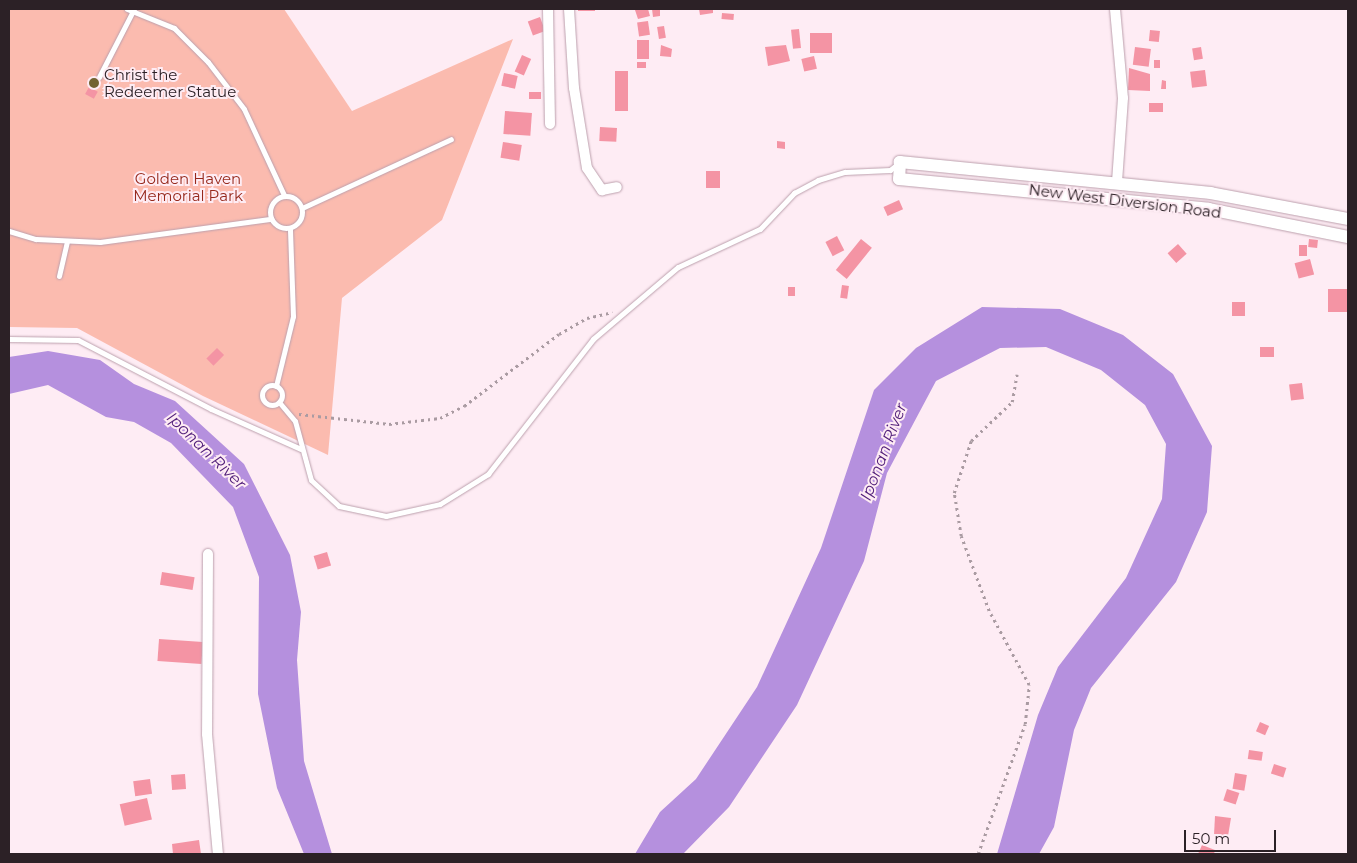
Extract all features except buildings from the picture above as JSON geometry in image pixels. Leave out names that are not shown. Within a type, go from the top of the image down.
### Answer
[{"type":"street","points":[[548,9],[550,124]]},
{"type":"street","points":[[569,9],[574,88],[588,168],[602,190],[617,187]]},
{"type":"street","points":[[1115,9],[1123,98],[1117,182]]},
{"type":"street","name":"New West Diversion Road","points":[[1348,220],[1211,193],[1117,182],[900,162],[894,175],[1209,209],[1348,237]]},
{"type":"street","points":[[208,554],[207,734],[218,854]]},
{"type":"lane","points":[[127,9],[134,10],[174,28],[208,62],[244,109],[284,195]]},
{"type":"lane","points":[[99,77],[134,10]]},
{"type":"lane","points":[[302,208],[294,197],[284,195],[271,204],[271,219],[277,226],[290,228],[298,222],[302,208],[451,139]]},
{"type":"lane","points":[[279,402],[290,412],[300,432],[302,449],[311,480],[322,494],[356,513],[386,516],[440,504],[488,474],[577,357],[626,310],[678,268],[760,229],[788,198],[818,180],[844,172],[894,175]]},
{"type":"lane","points":[[9,231],[67,242],[146,238],[271,219]]},
{"type":"lane","points":[[276,386],[293,316],[290,228]]},
{"type":"lane","points":[[59,276],[67,242]]},
{"type":"lane","points":[[9,339],[48,336],[101,349],[211,409],[302,449]]},
{"type":"lane","points":[[276,386],[282,393],[279,402]]},
{"type":"lane","points":[[276,386],[264,389],[263,398],[270,404],[279,402]]},
{"type":"path","points":[[290,412],[389,424],[440,418],[464,406],[559,334],[587,318],[626,310]]},
{"type":"path","points":[[978,854],[1025,724],[1029,685],[989,611],[961,536],[954,494],[971,441],[1012,402],[1017,374]]},
{"type":"green space","name":"Golden Haven Memorial Park","points":[[9,9],[284,9],[352,111],[513,39],[442,220],[342,298],[328,455],[203,396],[77,328],[9,327]]},
{"type":"water","name":"Iponan River","points":[[982,307],[1060,309],[1123,335],[1173,374],[1212,446],[1207,512],[1176,582],[1091,688],[1074,730],[1054,827],[1039,854],[997,854],[1038,715],[1058,667],[1126,578],[1162,499],[1166,444],[1145,405],[1101,370],[1046,347],[1000,348],[936,381],[887,473],[864,561],[797,705],[729,807],[683,854],[635,854],[660,812],[696,779],[757,687],[821,548],[874,390],[916,348]]},
{"type":"water","name":"Iponan River","points":[[48,351],[100,360],[134,384],[175,401],[244,464],[290,555],[301,612],[297,660],[304,761],[332,854],[304,854],[277,788],[258,694],[259,577],[233,507],[171,443],[134,422],[106,417],[48,385],[9,394],[9,357]]},
{"type":"place","name":"Christ the Redeemer Statue","points":[[94,83]]}]
